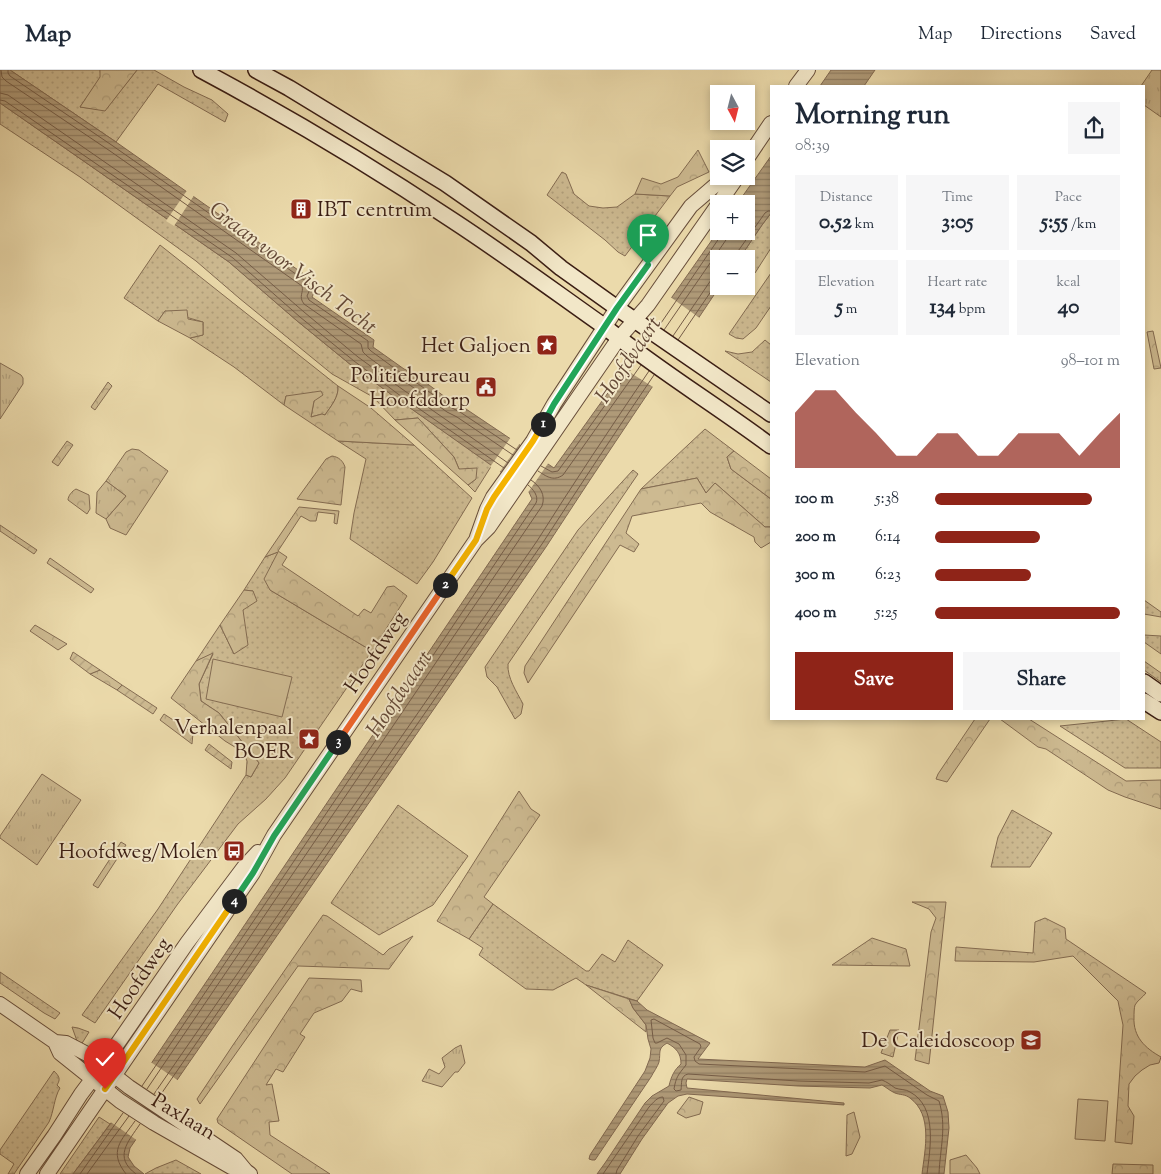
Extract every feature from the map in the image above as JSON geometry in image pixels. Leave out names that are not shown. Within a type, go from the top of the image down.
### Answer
[{"type":"main road","points":[[201,70],[275,110],[454,221],[770,445]]},
{"type":"main road","points":[[256,70],[445,183],[531,243],[561,268],[617,308],[770,413]]},
{"type":"main road","points":[[1145,683],[1161,694]]},
{"type":"main road","points":[[1145,701],[1161,712]]},
{"type":"street","points":[[797,85],[808,70]]},
{"type":"street","points":[[755,146],[770,124]]},
{"type":"street","name":"Hoofdweg","points":[[539,445],[554,404],[617,308],[691,206],[716,185]]},
{"type":"street","name":"Hoofdweg","points":[[46,1174],[253,873],[274,836],[476,540],[490,528],[507,490],[539,445],[639,323],[656,294],[732,185]]},
{"type":"street","name":"Hoofdweg","points":[[27,1174],[187,943],[244,868],[274,836]]},
{"type":"street","points":[[0,1004],[55,1042]]},
{"type":"street","name":"Paxlaan","points":[[55,1042],[66,1043],[87,1054],[129,1087],[236,1159],[248,1172],[231,1167],[154,1123],[120,1101],[60,1053],[55,1042]]},
{"type":"green space","points":[[10,70],[100,70],[101,77],[80,107],[105,110],[137,70],[154,70],[212,100],[228,114],[225,122],[158,84],[116,142]]},
{"type":"green space","points":[[100,70],[137,70],[105,111],[80,107],[100,77]]},
{"type":"green space","points":[[1152,70],[1161,70],[1161,117],[1145,106],[1145,85],[1142,85]]},
{"type":"green space","points":[[0,103],[229,262],[351,365],[492,465],[475,492],[468,485],[476,479],[459,469],[454,457],[418,418],[395,420],[373,397],[332,374],[196,261],[80,177],[0,124]]},
{"type":"green space","points":[[698,150],[709,172],[677,187],[670,196],[635,194],[642,178],[661,184],[678,177]]},
{"type":"green space","points":[[562,172],[566,174],[574,194],[589,206],[617,207],[635,194],[670,196],[625,256],[547,195]]},
{"type":"green space","points":[[770,214],[770,250],[755,273],[755,250],[745,250],[752,240],[755,240],[755,235]]},
{"type":"green space","points":[[160,245],[338,386],[336,398],[325,415],[311,417],[314,401],[286,396],[284,405],[234,367],[190,338],[203,335],[203,322],[165,311],[158,321],[124,298]]},
{"type":"green space","points":[[770,274],[770,307],[756,328],[743,339],[729,334]]},
{"type":"green space","points":[[187,310],[188,319],[203,322],[203,335],[190,338],[158,321],[165,311]]},
{"type":"green space","points":[[1153,331],[1161,368],[1154,369],[1147,332]]},
{"type":"green space","points":[[765,340],[770,344],[770,381],[725,351],[738,354],[752,352]]},
{"type":"green space","points":[[0,363],[21,375],[23,384],[0,419]]},
{"type":"green space","points":[[108,382],[112,386],[95,410],[91,407]]},
{"type":"green space","points":[[338,386],[371,408],[414,445],[338,441],[284,405],[286,396],[321,391],[323,395],[314,401],[311,417],[325,415],[336,398]]},
{"type":"green space","points":[[418,418],[454,457],[459,469],[477,468],[476,479],[468,485],[395,420]]},
{"type":"green space","points":[[705,429],[734,451],[727,457],[731,469],[770,498],[770,527],[765,527],[715,483],[706,493],[697,478],[641,489]]},
{"type":"green space","points":[[67,441],[73,445],[58,466],[52,462]]},
{"type":"green space","points":[[338,441],[414,445],[472,498],[433,562],[417,584],[350,539],[366,459]]},
{"type":"green space","points":[[132,449],[139,450],[168,471],[126,535],[110,528],[106,519],[126,496],[106,481],[126,452]]},
{"type":"green space","points":[[734,451],[770,478],[770,498],[731,469],[727,457]]},
{"type":"green space","points":[[332,456],[337,457],[345,467],[341,505],[297,499],[326,459]]},
{"type":"green space","points":[[633,470],[638,474],[508,664],[511,680],[523,704],[521,714],[515,719],[497,687],[487,677],[485,667],[578,530]]},
{"type":"green space","points":[[697,478],[706,493],[715,483],[765,527],[770,527],[770,543],[761,548],[755,542],[754,537],[710,512],[701,503],[632,516],[626,533],[639,544],[634,552],[620,545],[528,683],[524,673],[525,666],[641,489]]},
{"type":"green space","points":[[106,481],[126,496],[106,519],[96,513],[97,492]]},
{"type":"green space","points":[[76,489],[89,495],[90,509],[87,514],[68,500],[70,494]]},
{"type":"green space","points":[[299,507],[339,511],[337,524],[334,523],[335,514],[318,512],[316,521],[310,521],[301,516],[278,551],[287,557],[282,565],[358,616],[364,609],[371,613],[387,587],[394,586],[407,596],[372,651],[270,590],[264,579],[278,552],[265,557]]},
{"type":"green space","points":[[0,525],[37,550],[34,554],[0,531]]},
{"type":"green space","points":[[278,552],[270,590],[372,651],[285,778],[266,799],[238,824],[177,905],[95,1023],[82,1015],[158,909],[246,775],[251,777],[259,763],[219,713],[201,701],[199,684],[213,654],[196,661],[220,625],[234,654],[243,609],[253,591],[244,590],[265,557]]},
{"type":"green space","points":[[50,558],[94,589],[91,593],[47,563]]},
{"type":"green space","points":[[244,590],[253,591],[257,601],[243,610],[248,645],[234,654],[220,625]]},
{"type":"green space","points":[[1145,601],[1161,612],[1161,617],[1145,614]]},
{"type":"green space","points":[[35,625],[67,644],[58,650],[30,631]]},
{"type":"green space","points":[[1145,635],[1161,636],[1161,654],[1145,643]]},
{"type":"green space","points":[[73,652],[100,670],[90,674],[70,659]]},
{"type":"green space","points":[[213,653],[199,684],[201,701],[219,713],[259,763],[251,777],[246,775],[247,761],[243,752],[225,741],[171,698],[196,661]]},
{"type":"green space","points":[[213,659],[292,677],[282,717],[206,699]]},
{"type":"green space","points":[[1145,662],[1161,673],[1161,682],[1145,671]]},
{"type":"green space","points":[[100,670],[122,685],[117,690],[90,674]]},
{"type":"green space","points":[[122,685],[157,708],[153,714],[117,690]]},
{"type":"green space","points":[[164,714],[193,733],[192,744],[160,720]]},
{"type":"green space","points":[[974,720],[989,720],[947,782],[936,779]]},
{"type":"green space","points":[[1001,720],[1031,720],[1126,781],[1161,780],[1161,809],[1108,790],[1046,749],[1038,747]]},
{"type":"green space","points":[[1128,720],[1161,742],[1161,768],[1125,768],[1060,726]]},
{"type":"green space","points":[[209,744],[232,762],[231,769],[205,750]]},
{"type":"green space","points":[[42,774],[81,800],[37,865],[0,838],[0,836]]},
{"type":"green space","points":[[519,791],[531,809],[540,815],[484,897],[493,904],[469,939],[437,921]]},
{"type":"green space","points":[[398,805],[468,856],[433,905],[379,935],[331,903]]},
{"type":"green space","points":[[1012,810],[1052,833],[1030,867],[991,867],[998,837]]},
{"type":"green space","points":[[121,842],[126,845],[98,888],[93,885]]},
{"type":"green space","points":[[912,902],[946,902],[929,1064],[915,1060],[931,932],[936,918],[929,909]]},
{"type":"green space","points":[[493,904],[586,971],[589,971],[602,954],[615,962],[628,940],[663,965],[637,1001],[586,985],[576,978],[553,990],[526,989],[479,955],[483,948],[469,939]]},
{"type":"green space","points":[[323,915],[383,955],[389,949],[413,936],[389,969],[298,966],[200,1104],[197,1099]]},
{"type":"green space","points":[[1045,918],[1065,928],[1066,939],[1146,993],[1135,1005],[1134,1024],[1138,1036],[1145,1046],[1161,1057],[1159,1063],[1150,1065],[1142,1070],[1129,1084],[1128,1106],[1134,1116],[1132,1144],[1115,1142],[1123,1025],[1118,1001],[1073,956],[1034,962],[955,961],[956,947],[1033,953],[1035,922]]},
{"type":"green space","points":[[872,938],[906,949],[910,966],[832,965]]},
{"type":"green space","points":[[0,972],[60,1013],[55,1019],[0,983]]},
{"type":"green space","points":[[309,978],[361,980],[362,992],[351,989],[342,1001],[314,1013],[300,1034],[305,1037],[283,1072],[276,1069],[266,1085],[272,1084],[279,1121],[269,1122],[270,1135],[330,1174],[292,1174],[218,1123],[217,1119]]},
{"type":"green space","points":[[586,985],[629,999],[633,1008],[646,1025],[646,1032]]},
{"type":"green space","points":[[72,1027],[89,1032],[81,1045],[77,1041]]},
{"type":"green space","points":[[890,1030],[899,1030],[893,1057],[881,1053]]},
{"type":"green space","points":[[461,1045],[465,1063],[442,1087],[422,1081],[429,1069],[439,1074],[445,1067],[442,1058]]},
{"type":"green space","points":[[54,1071],[59,1078],[57,1085],[60,1088],[49,1122],[14,1174],[8,1174],[14,1164],[0,1154],[0,1150]]},
{"type":"green space","points":[[689,1097],[703,1102],[700,1114],[686,1118],[677,1113]]},
{"type":"green space","points":[[1078,1099],[1108,1101],[1105,1141],[1075,1139]]},
{"type":"green space","points":[[854,1112],[860,1137],[852,1154],[846,1156],[847,1115]]},
{"type":"green space","points":[[99,1117],[110,1124],[73,1174],[60,1174]]},
{"type":"green space","points":[[966,1155],[980,1174],[950,1174],[950,1160]]},
{"type":"green space","points":[[176,1160],[201,1174],[145,1174],[156,1168]]},
{"type":"green space","points":[[1113,1164],[1153,1165],[1153,1174],[1112,1174]]},
{"type":"water","points":[[0,70],[10,70],[318,284],[312,297],[374,340],[373,347],[404,369],[413,373],[453,403],[463,407],[554,468],[625,369],[712,240],[752,240],[745,250],[710,250],[710,295],[714,295],[546,547],[130,1148],[128,1157],[134,1166],[144,1174],[73,1174],[111,1123],[532,499],[529,492],[351,365],[229,262],[0,103]]},
{"type":"water","points":[[831,70],[875,70],[865,85],[821,85]]},
{"type":"water","points":[[770,157],[770,214],[755,235],[755,195],[743,195],[750,185],[755,185],[755,179]]},
{"type":"water","points":[[629,999],[637,1001],[647,1010],[710,1043],[698,1059],[865,1067],[885,1060],[930,1091],[943,1096],[948,1112],[949,1128],[944,1174],[922,1174],[926,1133],[922,1114],[910,1098],[897,1094],[882,1085],[870,1088],[798,1086],[687,1079],[687,1088],[844,1103],[844,1105],[687,1094],[678,1096],[668,1103],[620,1174],[597,1174],[645,1103],[652,1096],[669,1086],[673,1074],[681,1064],[679,1054],[675,1049],[667,1043],[662,1047],[660,1059],[651,1077],[595,1160],[589,1159],[645,1071],[650,1058],[651,1049],[646,1025],[633,1008]]},
{"type":"pier","points":[[188,189],[195,194],[174,226],[166,221]]},
{"type":"pier","points":[[669,296],[701,319],[654,389],[623,368]]},
{"type":"pier","points":[[511,437],[520,443],[499,473],[490,467]]},
{"type":"pier","points":[[523,445],[549,462],[527,494],[502,475]]},
{"type":"pier","points":[[149,1061],[179,1081],[138,1141],[109,1121]]},
{"type":"place","name":"IBT centrum","points":[[301,209]]},
{"type":"place","name":"Het Galjoen","points":[[547,345]]},
{"type":"place","name":"Politiebureau Hoofddorp","points":[[486,387]]},
{"type":"place","name":"Verhalenpaal BOER","points":[[309,739]]},
{"type":"place","name":"Hoofdweg/Molen","points":[[234,851]]},
{"type":"place","name":"De Caleidoscoop","points":[[1031,1040]]},
{"type":"route","points":[[105,1089],[253,873],[274,836],[476,540],[487,509],[494,497],[533,441],[554,404],[617,308],[648,265]]},
{"type":"water label","name":"Graan voor Visch Tocht","points":[[294,267]]},
{"type":"water label","name":"Hoofdvaart","points":[[627,359]]},
{"type":"water label","name":"Hoofdvaart","points":[[398,693]]}]
